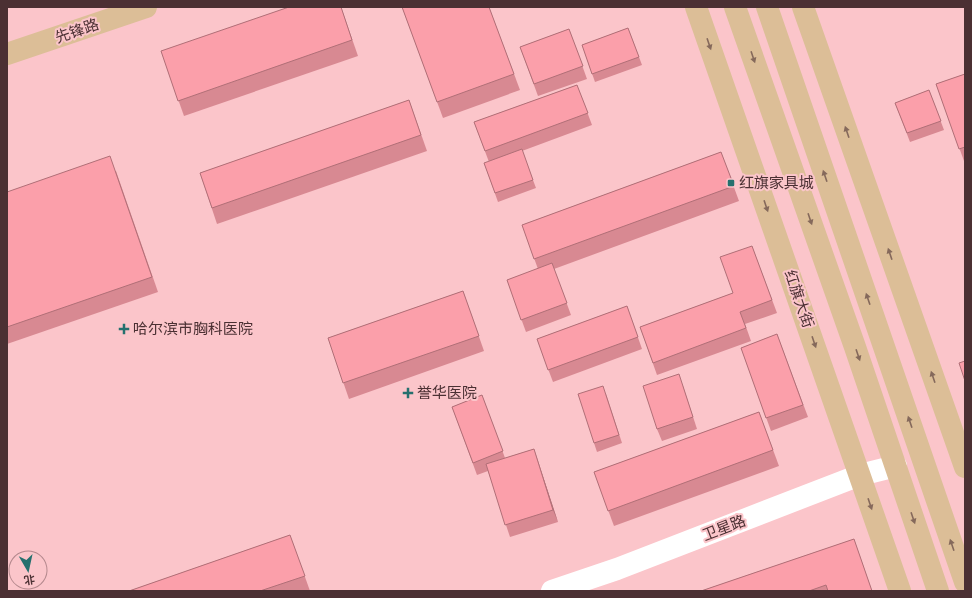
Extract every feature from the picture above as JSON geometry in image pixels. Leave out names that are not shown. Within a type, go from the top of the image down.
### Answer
[{"type":"main road","name":"先锋路","points":[[7,54],[146,7]]},
{"type":"main road","name":"红旗大街","points":[[696,7],[900,591]]},
{"type":"main road","points":[[735,7],[855,347],[938,591]]},
{"type":"main road","points":[[767,7],[965,582]]},
{"type":"main road","points":[[803,7],[965,467]]},
{"type":"street","name":"卫星路","points":[[552,591],[617,569],[860,475],[896,466]]},
{"type":"building","points":[[289,7],[341,7],[352,40],[178,101],[161,51]]},
{"type":"building","points":[[402,7],[489,7],[514,74],[437,102]]},
{"type":"building","points":[[628,28],[639,57],[592,74],[582,45]]},
{"type":"building","points":[[569,29],[583,66],[534,84],[520,47]]},
{"type":"building","points":[[965,74],[965,147],[959,149],[936,84]]},
{"type":"building","points":[[577,85],[588,113],[485,151],[474,122]]},
{"type":"building","points":[[929,90],[941,121],[907,133],[895,103]]},
{"type":"building","points":[[409,100],[421,135],[212,208],[200,173]]},
{"type":"building","points":[[522,149],[533,180],[495,193],[484,163]]},
{"type":"building","points":[[721,152],[734,186],[534,259],[522,225]]},
{"type":"building","points":[[110,156],[152,277],[7,327],[7,192]]},
{"type":"building","points":[[752,246],[772,300],[740,312],[746,328],[653,363],[640,327],[733,293],[720,257]]},
{"type":"building","points":[[552,263],[567,303],[521,320],[507,280]]},
{"type":"building","points":[[463,291],[479,336],[343,383],[328,338]]},
{"type":"building","points":[[627,306],[638,337],[548,370],[537,339]]},
{"type":"building","points":[[777,334],[803,405],[766,418],[741,348]]},
{"type":"building","points":[[965,361],[965,381],[959,363]]},
{"type":"building","points":[[679,374],[693,417],[657,429],[643,386]]},
{"type":"building","points":[[603,386],[619,435],[594,443],[578,394]]},
{"type":"building","points":[[482,395],[503,451],[473,463],[452,407]]},
{"type":"building","points":[[759,412],[773,450],[608,511],[594,472]]},
{"type":"building","points":[[534,449],[553,510],[505,525],[486,464]]},
{"type":"building","points":[[290,535],[305,576],[260,591],[129,591]]},
{"type":"building","points":[[854,539],[872,591],[828,591],[826,585],[809,591],[701,591]]},
{"type":"place","name":"红旗家具城","points":[[731,183]]},
{"type":"place","name":"哈尔滨市胸科医院","points":[[124,329]]},
{"type":"place","name":"誉华医院","points":[[408,393]]}]
